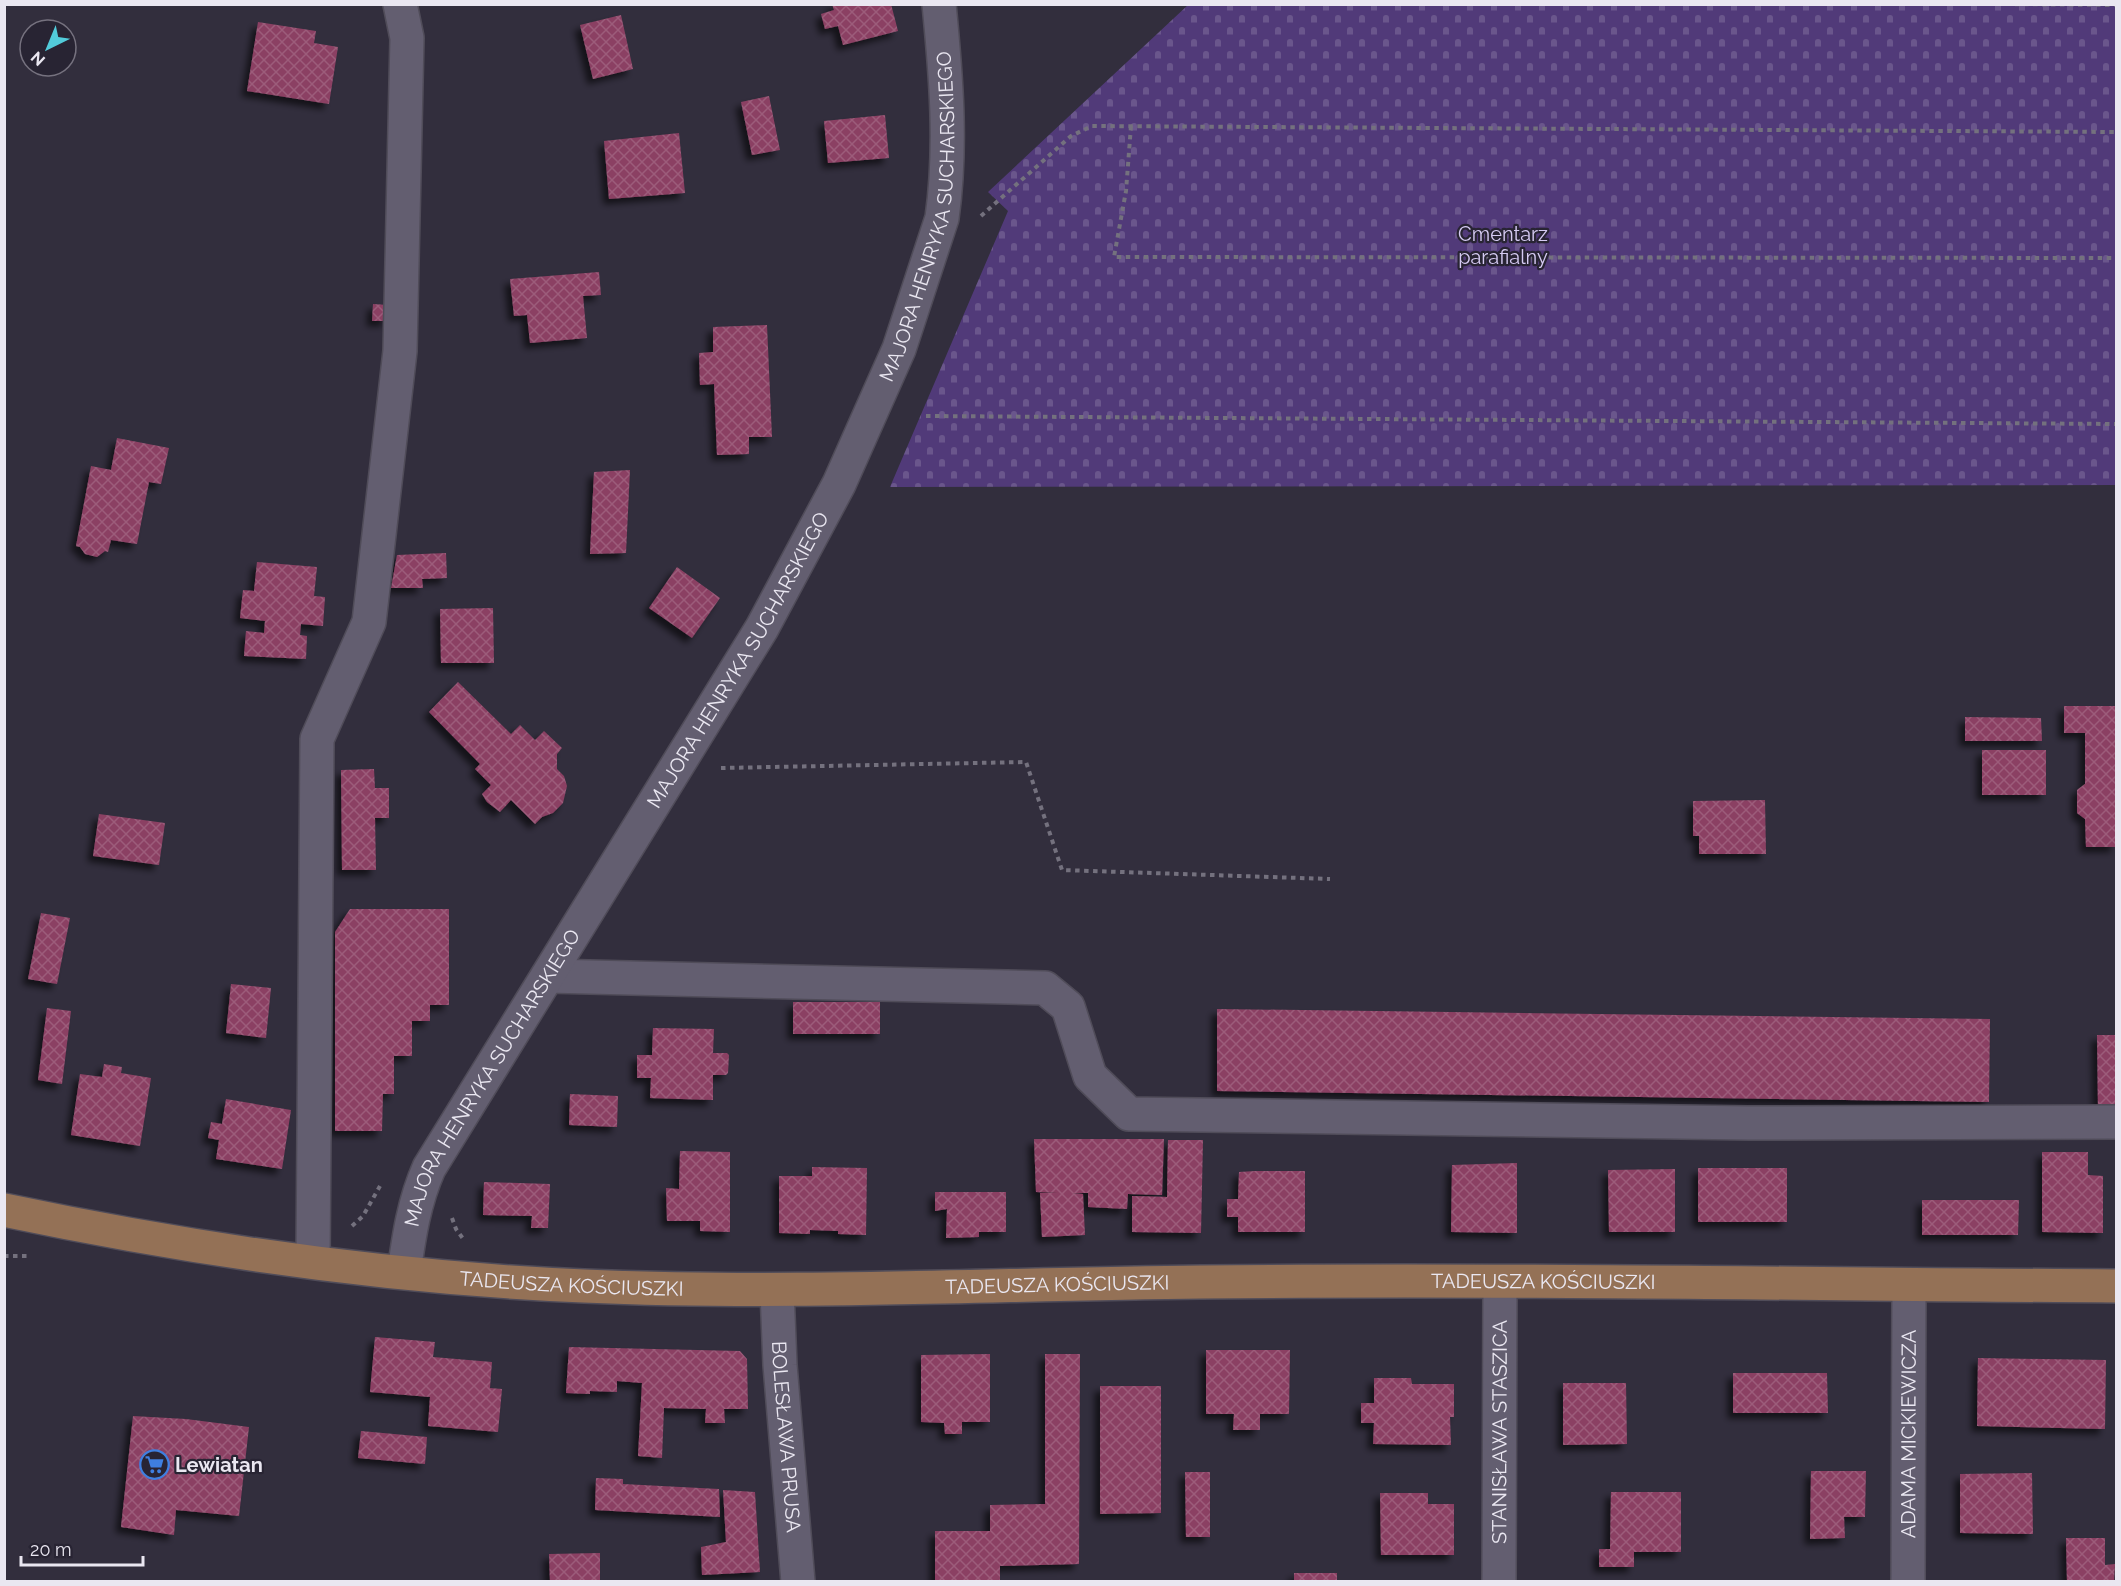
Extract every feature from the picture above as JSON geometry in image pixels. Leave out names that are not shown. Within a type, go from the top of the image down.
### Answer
[{"type":"main road","name":"TADEUSZA KOŚCIUSZKI","points":[[4,1210],[190,1244],[313,1262],[494,1281],[585,1286],[777,1291],[1202,1282],[2116,1286]]},
{"type":"street","points":[[313,1262],[317,740],[369,622],[395,398],[400,351],[407,49],[400,4]]},
{"type":"street","name":"MAJORA HENRYKA SUCHARSKIEGO","points":[[405,1272],[414,1209],[429,1168],[762,628],[839,484],[899,349],[942,218],[945,195],[948,91],[939,4]]},
{"type":"street","points":[[548,976],[1045,988],[1068,1007],[1090,1076],[1129,1114],[1749,1124],[2116,1122]]},
{"type":"street","name":"STANISŁAWA STASZICA","points":[[1499,1581],[1500,1283]]},
{"type":"street","name":"ADAMA MICKIEWICZA","points":[[1908,1581],[1909,1285]]},
{"type":"street","name":"BOLESŁAWA PRUSA","points":[[777,1291],[780,1365],[798,1581]]},
{"type":"path","points":[[1996,4],[2116,6]]},
{"type":"path","points":[[998,201],[1071,136],[1092,126],[2116,132]]},
{"type":"path","points":[[1131,126],[1126,190],[1114,257],[2116,258]]},
{"type":"path","points":[[926,416],[2116,424]]},
{"type":"path","points":[[675,768],[1026,762],[1062,870],[1330,879]]},
{"type":"green space","name":"Cmentarz parafialny","points":[[1188,5],[2116,5],[2116,485],[890,487],[1008,211],[988,192]]},
{"type":"building","points":[[832,4],[891,4],[898,31],[843,45],[838,26],[825,29],[821,14],[834,10]]},
{"type":"building","points":[[621,15],[633,69],[593,79],[580,25]]},
{"type":"building","points":[[258,22],[316,31],[314,43],[338,47],[329,104],[247,91]]},
{"type":"building","points":[[769,96],[780,150],[752,155],[741,102]]},
{"type":"building","points":[[885,115],[889,158],[828,163],[824,121]]},
{"type":"building","points":[[679,133],[685,193],[609,199],[604,141]]},
{"type":"building","points":[[599,272],[601,295],[583,296],[587,338],[530,343],[527,315],[514,316],[510,279]]},
{"type":"building","points":[[373,304],[388,305],[387,321],[372,321]]},
{"type":"building","points":[[767,325],[772,437],[749,437],[749,454],[717,455],[714,384],[700,385],[699,353],[713,352],[713,327]]},
{"type":"building","points":[[117,438],[169,448],[161,484],[149,482],[137,544],[111,540],[108,552],[105,551],[97,557],[85,554],[80,547],[76,546],[91,466],[111,470]]},
{"type":"building","points":[[630,470],[626,553],[590,554],[594,472]]},
{"type":"building","points":[[446,553],[447,578],[422,579],[423,588],[391,588],[397,555]]},
{"type":"building","points":[[257,562],[317,567],[314,596],[325,597],[323,626],[301,624],[300,635],[307,636],[306,659],[244,656],[246,631],[264,633],[265,621],[240,618],[243,590],[254,591]]},
{"type":"building","points":[[677,567],[720,598],[692,638],[649,608]]},
{"type":"building","points":[[493,608],[494,663],[441,663],[440,609]]},
{"type":"building","points":[[458,682],[511,734],[520,725],[535,740],[544,731],[562,748],[557,754],[557,769],[564,776],[567,786],[563,803],[553,813],[542,817],[535,824],[511,800],[500,812],[487,802],[482,794],[491,785],[475,769],[480,764],[429,712]]},
{"type":"building","points":[[2064,706],[2116,706],[2116,847],[2086,847],[2085,819],[2077,813],[2077,790],[2085,784],[2085,733],[2064,733]]},
{"type":"building","points":[[1965,717],[2041,718],[2042,741],[1965,741]]},
{"type":"building","points":[[1982,750],[2046,750],[2046,795],[1982,795]]},
{"type":"building","points":[[374,769],[375,788],[389,788],[389,818],[375,818],[376,870],[342,870],[341,770]]},
{"type":"building","points":[[1765,800],[1766,854],[1699,854],[1699,836],[1693,836],[1693,801]]},
{"type":"building","points":[[99,814],[165,823],[159,865],[93,856]]},
{"type":"building","points":[[350,909],[449,909],[449,1005],[430,1005],[430,1021],[412,1021],[412,1056],[394,1056],[394,1094],[383,1094],[382,1131],[335,1131],[335,932]]},
{"type":"building","points":[[41,913],[70,918],[57,984],[28,979]]},
{"type":"building","points":[[231,984],[271,988],[266,1038],[226,1033]]},
{"type":"building","points":[[793,1002],[880,1002],[880,1034],[793,1034]]},
{"type":"building","points":[[47,1008],[71,1011],[62,1084],[38,1080]]},
{"type":"building","points":[[1217,1009],[1990,1019],[1989,1102],[1217,1091]]},
{"type":"building","points":[[653,1028],[714,1029],[713,1053],[729,1055],[728,1073],[713,1075],[713,1100],[650,1098],[651,1078],[637,1078],[637,1055],[652,1055]]},
{"type":"building","points":[[2097,1035],[2116,1035],[2116,1108],[2098,1108]]},
{"type":"building","points":[[104,1064],[122,1067],[121,1073],[151,1078],[140,1146],[71,1135],[80,1074],[102,1077]]},
{"type":"building","points":[[570,1094],[618,1096],[617,1127],[569,1125]]},
{"type":"building","points":[[226,1099],[291,1110],[282,1169],[216,1159],[219,1140],[208,1138],[211,1122],[222,1124]]},
{"type":"building","points":[[1034,1139],[1164,1139],[1162,1195],[1128,1194],[1127,1209],[1088,1207],[1088,1193],[1072,1193],[1083,1194],[1085,1235],[1042,1237],[1040,1193],[1058,1193],[1036,1192]]},
{"type":"building","points":[[1168,1140],[1203,1140],[1201,1233],[1132,1232],[1132,1196],[1167,1197]]},
{"type":"building","points":[[680,1151],[730,1152],[730,1232],[700,1231],[700,1221],[667,1221],[666,1188],[679,1189]]},
{"type":"building","points":[[2042,1152],[2088,1152],[2088,1175],[2103,1176],[2103,1233],[2042,1232]]},
{"type":"building","points":[[1517,1163],[1517,1233],[1451,1232],[1452,1165]]},
{"type":"building","points":[[812,1167],[867,1168],[866,1235],[810,1230],[810,1234],[779,1233],[779,1176],[812,1176]]},
{"type":"building","points":[[1698,1168],[1787,1168],[1787,1222],[1698,1222]]},
{"type":"building","points":[[1675,1169],[1675,1232],[1609,1232],[1608,1170]]},
{"type":"building","points":[[1305,1171],[1305,1232],[1238,1232],[1238,1217],[1227,1217],[1227,1199],[1238,1199],[1239,1172]]},
{"type":"building","points":[[484,1182],[550,1184],[548,1228],[531,1228],[532,1216],[483,1215]]},
{"type":"building","points":[[935,1192],[1006,1192],[1006,1232],[979,1232],[979,1237],[946,1238],[947,1209],[935,1211]]},
{"type":"building","points":[[1922,1200],[2019,1200],[2018,1235],[1922,1235]]},
{"type":"building","points":[[375,1337],[435,1342],[433,1357],[492,1362],[490,1388],[502,1389],[498,1432],[428,1426],[430,1397],[370,1392]]},
{"type":"building","points":[[569,1347],[740,1351],[747,1359],[748,1409],[724,1409],[725,1423],[705,1423],[706,1409],[664,1408],[662,1458],[638,1456],[642,1383],[617,1381],[617,1392],[566,1393]]},
{"type":"building","points":[[1206,1350],[1290,1350],[1289,1414],[1260,1414],[1260,1430],[1233,1430],[1234,1414],[1206,1414]]},
{"type":"building","points":[[990,1354],[990,1422],[962,1422],[962,1434],[945,1434],[944,1423],[921,1422],[921,1355]]},
{"type":"building","points":[[1045,1354],[1080,1354],[1079,1564],[1000,1566],[1000,1582],[935,1582],[935,1531],[990,1531],[990,1505],[1045,1504]]},
{"type":"building","points":[[1978,1358],[2106,1360],[2105,1429],[1977,1426]]},
{"type":"building","points":[[1733,1373],[1827,1373],[1828,1413],[1733,1413]]},
{"type":"building","points":[[1374,1378],[1411,1378],[1412,1384],[1454,1384],[1454,1417],[1450,1417],[1451,1445],[1373,1444],[1374,1423],[1361,1423],[1361,1403],[1374,1403]]},
{"type":"building","points":[[1563,1383],[1626,1383],[1627,1444],[1563,1445]]},
{"type":"building","points":[[1100,1386],[1161,1386],[1161,1513],[1100,1514]]},
{"type":"building","points":[[133,1416],[186,1419],[249,1427],[239,1516],[176,1510],[174,1535],[121,1527]]},
{"type":"building","points":[[361,1431],[427,1437],[425,1464],[358,1458]]},
{"type":"building","points":[[1811,1471],[1866,1471],[1865,1517],[1844,1517],[1845,1538],[1810,1539]]},
{"type":"building","points":[[1185,1472],[1210,1472],[1210,1537],[1186,1537]]},
{"type":"building","points":[[2032,1473],[2033,1534],[1960,1533],[1960,1474]]},
{"type":"building","points":[[596,1478],[623,1479],[623,1484],[719,1489],[720,1517],[595,1510]]},
{"type":"building","points":[[723,1490],[755,1492],[760,1572],[702,1575],[701,1547],[726,1542]]},
{"type":"building","points":[[1611,1492],[1681,1492],[1681,1552],[1634,1552],[1634,1567],[1599,1567],[1599,1549],[1610,1549]]},
{"type":"building","points":[[1380,1493],[1428,1493],[1428,1504],[1454,1504],[1454,1555],[1381,1555]]},
{"type":"building","points":[[2066,1538],[2105,1538],[2105,1565],[2115,1564],[2114,1582],[2067,1582]]},
{"type":"building","points":[[600,1553],[600,1582],[550,1582],[549,1554]]},
{"type":"building","points":[[1294,1573],[1337,1573],[1337,1582],[1294,1582]]},
{"type":"place","name":"Lewiatan","points":[[154,1465]]}]
